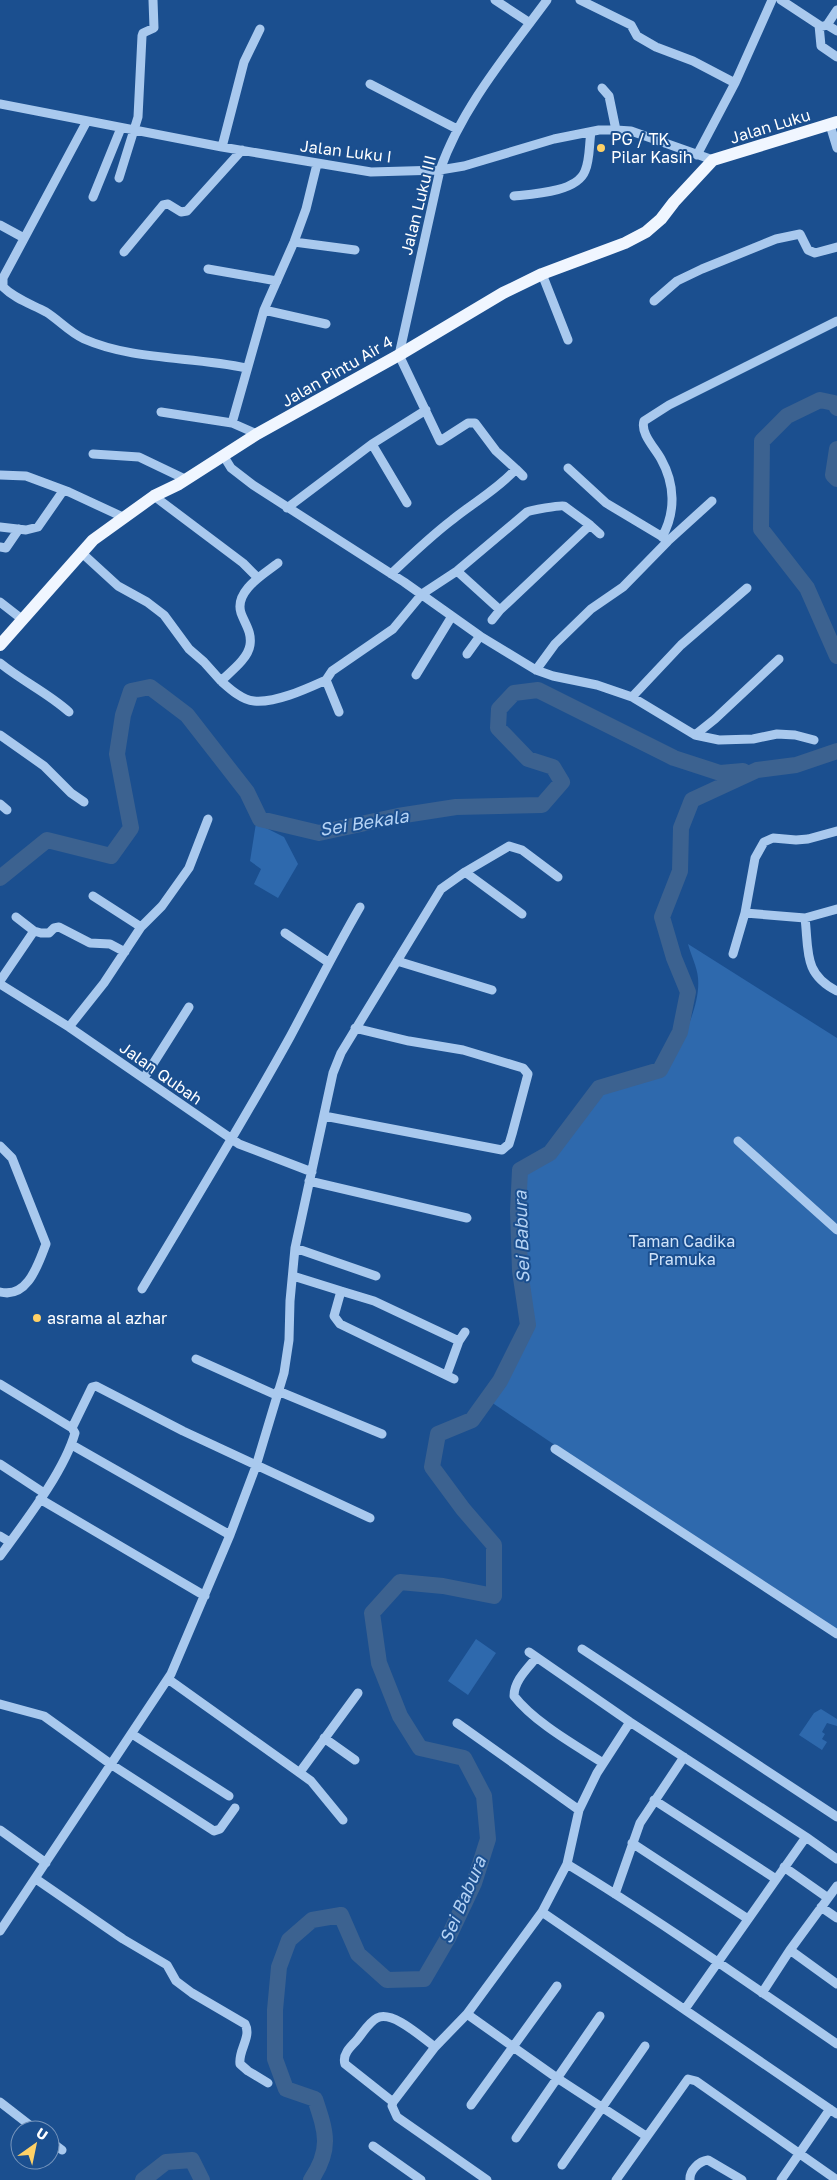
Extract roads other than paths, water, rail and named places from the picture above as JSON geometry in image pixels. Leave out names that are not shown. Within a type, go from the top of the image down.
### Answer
[{"type":"main road","name":"Jalan Luku","points":[[713,160],[833,123]]},
{"type":"main road","name":"Jalan Pintu Air 4","points":[[0,645],[100,535],[154,496],[257,434],[399,355],[503,292],[542,274],[617,246],[646,232],[661,219],[713,160]]},
{"type":"street","points":[[119,178],[135,130],[140,108],[142,36],[143,33],[154,28],[153,0]]},
{"type":"street","points":[[495,0],[530,23]]},
{"type":"street","name":"Jalan Luku III","points":[[399,355],[440,170],[450,142],[457,129],[547,0]]},
{"type":"street","points":[[580,0],[631,25],[637,36],[656,47],[693,61],[735,83]]},
{"type":"street","points":[[697,155],[735,83],[772,0]]},
{"type":"street","points":[[781,0],[816,23],[837,31]]},
{"type":"street","points":[[837,10],[824,26],[821,46],[837,57]]},
{"type":"street","points":[[222,147],[244,62],[260,29]]},
{"type":"street","points":[[370,84],[457,129]]},
{"type":"street","points":[[602,88],[609,96],[616,130]]},
{"type":"street","name":"Jalan Luku I","points":[[0,104],[222,147],[371,172],[440,170],[487,161],[554,139],[591,132],[616,130],[631,131],[713,160]]},
{"type":"street","points":[[86,121],[3,278],[3,287],[9,293],[51,315],[74,334],[84,339],[116,349],[246,368]]},
{"type":"street","points":[[833,123],[837,148]]},
{"type":"street","points":[[93,197],[121,128]]},
{"type":"street","points":[[514,196],[546,193],[576,183],[585,172],[591,132]]},
{"type":"street","points":[[124,252],[163,205],[168,204],[181,212],[187,211],[242,150]]},
{"type":"street","points":[[232,423],[246,368],[264,310],[294,242],[306,208],[317,164]]},
{"type":"street","points":[[0,226],[24,238]]},
{"type":"street","points":[[654,301],[677,281],[702,269],[776,240],[800,234],[808,250],[815,253],[837,247]]},
{"type":"street","points":[[294,242],[355,250]]},
{"type":"street","points":[[208,269],[277,281]]},
{"type":"street","points":[[542,274],[568,340]]},
{"type":"street","points":[[264,310],[326,324]]},
{"type":"street","points":[[665,539],[673,496],[670,478],[662,459],[642,426],[644,421],[669,406],[837,321]]},
{"type":"street","points":[[391,574],[453,519],[519,472],[496,450],[475,422],[468,423],[440,441],[399,355]]},
{"type":"street","points":[[287,508],[372,444],[426,410]]},
{"type":"street","points":[[161,412],[232,423],[257,434]]},
{"type":"street","points":[[372,444],[407,503]]},
{"type":"street","points":[[94,454],[139,457],[185,479]]},
{"type":"street","points":[[223,455],[231,468],[287,508],[422,594],[480,636],[536,670],[553,676],[598,685],[632,697],[695,735],[719,740],[753,738],[777,734],[795,735],[814,740]]},
{"type":"street","points":[[568,468],[606,503],[665,539]]},
{"type":"street","points":[[0,475],[26,476],[125,518]]},
{"type":"street","points":[[0,527],[19,529],[38,527],[63,491]]},
{"type":"street","points":[[154,496],[243,563],[258,578]]},
{"type":"street","points":[[536,670],[554,644],[591,609],[623,587],[665,539],[712,501]]},
{"type":"street","points":[[82,554],[118,586],[148,602],[164,615],[189,648],[221,681],[238,695],[254,702],[294,694],[326,680],[337,667],[393,629],[422,594],[457,572],[526,512],[535,508],[548,509],[559,505],[564,506],[600,534]]},
{"type":"street","points":[[492,620],[500,610],[590,525]]},
{"type":"street","points":[[0,547],[6,548],[19,529]]},
{"type":"street","points":[[221,681],[246,654],[250,646],[250,632],[240,612],[240,603],[249,587],[278,563]]},
{"type":"street","points":[[457,572],[500,610]]},
{"type":"street","points":[[632,697],[681,645],[747,588]]},
{"type":"street","points":[[0,602],[23,620]]},
{"type":"street","points":[[416,675],[452,616]]},
{"type":"street","points":[[467,654],[480,636]]},
{"type":"street","points":[[695,735],[716,719],[779,658]]},
{"type":"street","points":[[0,663],[19,678],[56,700],[69,712]]},
{"type":"street","points":[[326,680],[339,712]]},
{"type":"street","points":[[0,735],[44,766],[71,793],[84,802]]},
{"type":"street","points":[[0,804],[7,810]]},
{"type":"street","points":[[69,1028],[104,984],[141,927],[162,906],[189,868],[208,818]]},
{"type":"street","points":[[733,954],[745,913],[755,858],[764,842],[773,838],[808,839],[837,830]]},
{"type":"street","points":[[0,1931],[168,1679],[230,1535],[256,1466],[288,1354],[295,1248],[336,1064],[355,1028],[441,889],[465,872],[509,846],[515,846],[522,850],[558,877]]},
{"type":"street","points":[[465,872],[522,914]]},
{"type":"street","points":[[94,896],[141,927]]},
{"type":"street","points":[[142,1289],[202,1190],[360,907]]},
{"type":"street","points":[[745,913],[805,918],[837,909]]},
{"type":"street","points":[[16,917],[34,931],[45,934],[59,927],[93,944],[99,942],[110,944],[125,952]]},
{"type":"street","points":[[805,918],[810,963],[813,971],[822,982],[837,991]]},
{"type":"street","points":[[0,983],[34,931]]},
{"type":"street","points":[[286,933],[328,962]]},
{"type":"street","points":[[397,961],[492,990]]},
{"type":"street","name":"Jalan Qubah","points":[[0,983],[144,1078],[230,1139],[310,1176],[467,1218]]},
{"type":"street","points":[[144,1078],[189,1007]]},
{"type":"street","points":[[324,1116],[502,1150],[508,1144],[512,1134],[528,1074],[523,1068],[463,1050],[409,1041],[355,1028]]},
{"type":"street","points":[[738,1141],[837,1230]]},
{"type":"street","points":[[0,1146],[12,1158],[46,1244],[33,1277],[12,1293],[0,1292]]},
{"type":"street","points":[[295,1248],[376,1276]]},
{"type":"street","points":[[293,1276],[374,1301],[459,1341]]},
{"type":"street","points":[[340,1291],[334,1316],[340,1324],[450,1376],[459,1341],[465,1332]]},
{"type":"street","points":[[196,1359],[382,1434]]},
{"type":"street","points":[[0,1384],[72,1428],[75,1433],[72,1445],[42,1496],[0,1556]]},
{"type":"street","points":[[72,1428],[92,1387],[96,1386],[256,1466],[370,1518]]},
{"type":"street","points":[[72,1445],[230,1535]]},
{"type":"street","points":[[554,1449],[837,1634]]},
{"type":"street","points":[[0,1464],[42,1496],[205,1596]]},
{"type":"street","points":[[0,1536],[10,1542]]},
{"type":"street","points":[[582,1649],[837,1818]]},
{"type":"street","points":[[529,1652],[630,1722],[837,1859]]},
{"type":"street","points":[[536,1658],[520,1677],[514,1690],[514,1696],[523,1706],[565,1738],[603,1763]]},
{"type":"street","points":[[168,1679],[300,1772],[317,1787],[343,1820]]},
{"type":"street","points":[[300,1772],[358,1693]]},
{"type":"street","points":[[0,1704],[40,1714],[112,1765],[214,1831],[220,1829],[235,1808]]},
{"type":"street","points":[[487,2180],[397,2117],[392,2106],[393,2102],[435,2046],[467,2014],[542,1912],[567,1864],[579,1810],[603,1763],[630,1722]]},
{"type":"street","points":[[457,1723],[579,1810]]},
{"type":"street","points":[[132,1734],[229,1796]]},
{"type":"street","points":[[324,1738],[355,1760]]},
{"type":"street","points":[[615,1894],[632,1842],[647,1809],[684,1757]]},
{"type":"street","points":[[654,1800],[776,1879]]},
{"type":"street","points":[[0,1830],[46,1863]]},
{"type":"street","points":[[685,2009],[806,1837]]},
{"type":"street","points":[[632,1842],[748,1919]]},
{"type":"street","points":[[567,1864],[718,1962],[837,2044]]},
{"type":"street","points":[[784,1867],[828,1898]]},
{"type":"street","points":[[36,1879],[123,1939],[167,1965],[176,1981],[192,1994],[245,2024],[248,2031],[240,2054],[240,2064],[248,2072],[268,2082]]},
{"type":"street","points":[[762,1993],[790,1950],[837,1886]]},
{"type":"street","points":[[821,1907],[837,1918]]},
{"type":"street","points":[[542,1912],[833,2112],[799,2153],[781,2180]]},
{"type":"street","points":[[790,1950],[837,1984]]},
{"type":"street","points":[[472,2106],[557,1986]]},
{"type":"street","points":[[467,2014],[557,2078],[646,2136]]},
{"type":"street","points":[[393,2102],[345,2064],[345,2055],[350,2048],[374,2020],[385,2016],[395,2018],[435,2046]]},
{"type":"street","points":[[516,2138],[600,2016]]},
{"type":"street","points":[[562,2165],[603,2109],[645,2046]]},
{"type":"street","points":[[616,2180],[688,2079],[692,2079],[837,2180]]},
{"type":"street","points":[[0,2102],[23,2120]]},
{"type":"street","points":[[373,2146],[421,2180]]},
{"type":"street","points":[[690,2180],[692,2171],[700,2163],[708,2160],[742,2180]]},
{"type":"waterway","name":"Sei Babura","points":[[837,408],[834,403],[820,400],[787,416],[762,441],[761,529],[807,588],[837,656]]},
{"type":"waterway","name":"Sei Babura","points":[[837,449],[833,475],[837,479]]},
{"type":"waterway","name":"Sei Bekala","points":[[0,878],[47,840],[111,856],[131,828],[117,754],[123,715],[131,691],[150,687],[187,715],[247,792],[260,819],[319,833],[398,816],[456,807],[542,805],[562,782],[553,767],[528,759],[498,728],[499,709],[514,693],[538,690],[674,758],[720,773],[743,771]]},
{"type":"waterway","name":"Sei Babura","points":[[311,2180],[318,2169],[324,2149],[325,2140],[322,2121],[315,2099],[286,2089],[275,2059],[275,2010],[279,1967],[289,1940],[312,1920],[341,1915],[358,1954],[387,1980],[424,1979],[448,1938],[474,1883],[488,1839],[484,1796],[464,1758],[420,1748],[400,1716],[379,1663],[372,1613],[400,1582],[443,1586],[494,1596],[494,1545],[463,1509],[432,1467],[438,1434],[472,1420],[500,1381],[528,1325],[520,1271],[518,1211],[520,1170],[550,1153],[599,1088],[660,1070],[680,1032],[688,992],[674,958],[662,917],[680,871],[681,828],[692,800],[757,770],[796,765],[837,751]]},
{"type":"waterway","name":"Sei Babura","points":[[143,2180],[166,2162],[192,2160],[202,2180]]},
{"type":"place","name":"PG / TK Pilar Kasih","points":[[601,148]]},
{"type":"place","name":"asrama al azhar","points":[[37,1318]]},
{"type":"park label","name":"Taman Cadika Pramuka","points":[[682,1250]]}]
